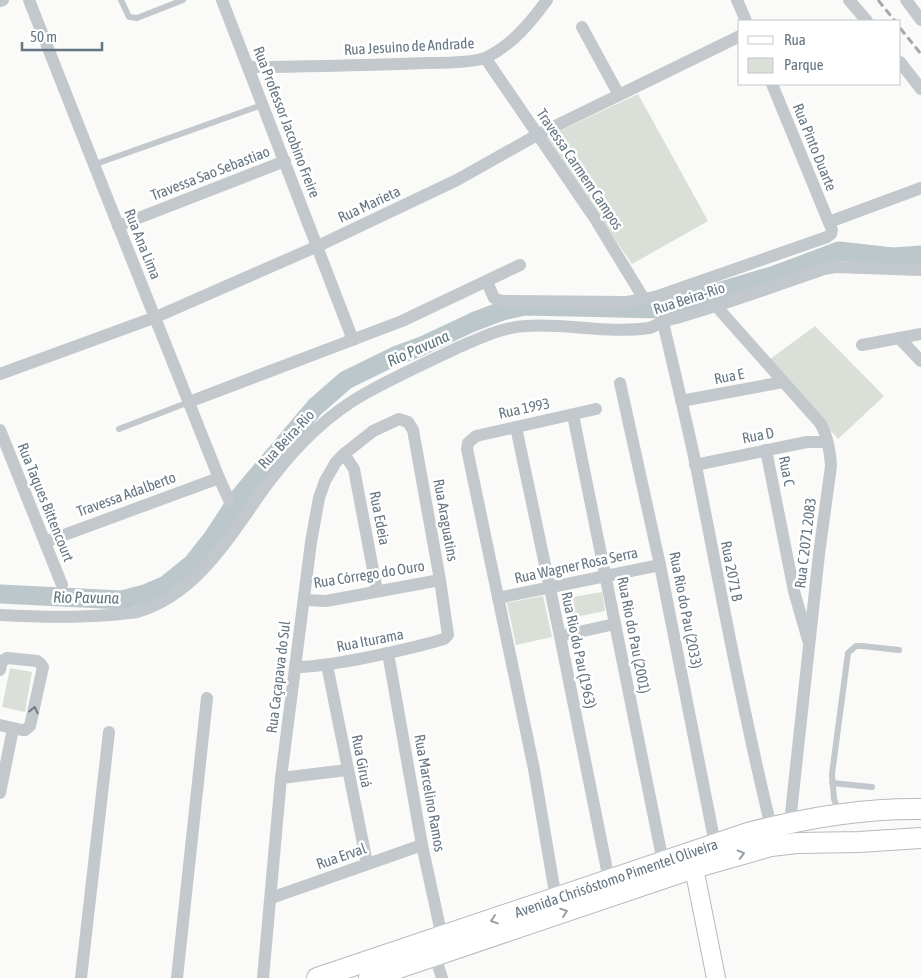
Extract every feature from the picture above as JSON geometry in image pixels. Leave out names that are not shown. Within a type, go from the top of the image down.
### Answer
[{"type":"main road","name":"Avenida Chrisóstomo Pimentel Oliveira","points":[[369,978],[556,899],[711,846],[780,825],[840,814],[862,811],[919,809]]},
{"type":"main road","points":[[919,809],[909,818],[908,824],[909,830],[920,838]]},
{"type":"main road","points":[[859,842],[868,836],[872,831],[873,825],[872,819],[862,811]]},
{"type":"main road","name":"Avenida Chrisóstomo Pimentel Oliveira","points":[[317,978],[373,958],[439,947],[771,846],[796,843],[859,842],[920,838]]},
{"type":"main road","points":[[694,868],[700,856],[711,846]]},
{"type":"street","name":"Rua Ana Lima","points":[[29,0],[93,165],[229,500]]},
{"type":"street","name":"Rua Professor Jacobino Freire","points":[[222,0],[262,105],[286,161],[353,340]]},
{"type":"street","name":"Rua Jesuino de Andrade","points":[[249,67],[388,65],[456,62],[486,58],[515,38],[535,17],[547,0]]},
{"type":"street","points":[[737,0],[746,20]]},
{"type":"street","points":[[849,0],[866,20]]},
{"type":"street","points":[[906,0],[921,20]]},
{"type":"street","points":[[582,27],[619,95]]},
{"type":"street","name":"Rua Marieta","points":[[0,374],[156,317],[318,246],[457,180],[537,135],[738,37]]},
{"type":"street","name":"Travessa Carmem Campos","points":[[486,58],[594,217],[644,299]]},
{"type":"street","points":[[901,63],[921,89]]},
{"type":"street","name":"Rua Pinto Duarte","points":[[772,85],[830,227]]},
{"type":"street","name":"Travessa Sao Sebastiao","points":[[118,226],[286,161]]},
{"type":"street","points":[[487,282],[494,298],[502,301],[626,302],[658,296],[827,237],[830,227],[921,188]]},
{"type":"street","points":[[188,402],[402,321],[520,265]]},
{"type":"street","name":"Rua Beira-Rio","points":[[0,615],[58,618],[99,616],[136,612],[160,602],[184,586],[208,565],[238,527],[268,483],[318,426],[365,394],[427,362],[491,333],[510,327],[525,326],[606,329],[652,328],[662,322],[717,307],[824,269],[836,267],[921,270]]},
{"type":"street","name":"Rua C 2071 2083","points":[[717,307],[820,423],[827,442],[831,466],[805,689],[780,825]]},
{"type":"street","name":"Rua 2071 B","points":[[662,322],[695,465],[730,645],[780,825]]},
{"type":"street","points":[[862,345],[921,334]]},
{"type":"street","points":[[899,338],[921,361]]},
{"type":"street","name":"Rua E","points":[[681,401],[783,382]]},
{"type":"street","name":"Rua Rio do Pau (2033)","points":[[620,383],[660,564],[711,846]]},
{"type":"street","name":"Rua 1993","points":[[498,598],[467,449],[468,442],[476,436],[596,410]]},
{"type":"street","name":"Rua Rio do Pau (2001)","points":[[573,415],[663,862]]},
{"type":"street","name":"Rua Caçapava do Sul","points":[[263,978],[281,778],[319,498],[329,472],[344,454],[373,431],[399,419]]},
{"type":"street","name":"Rua Araguatins","points":[[399,419],[408,422],[413,430],[448,635]]},
{"type":"street","name":"Rua Rio do Pau (1963)","points":[[516,427],[609,880]]},
{"type":"street","name":"Rua Taques Bittencourt","points":[[0,430],[62,585]]},
{"type":"street","name":"Rua D","points":[[695,465],[807,442],[827,442]]},
{"type":"street","name":"Rua C","points":[[766,450],[794,591],[809,644]]},
{"type":"street","name":"Rua Edeia","points":[[344,454],[354,470],[377,590]]},
{"type":"street","name":"Travessa Adalberto","points":[[44,542],[219,478]]},
{"type":"street","name":"Rua Wagner Rosa Serra","points":[[498,598],[660,564]]},
{"type":"street","name":"Rua Córrego do Ouro","points":[[304,600],[326,601],[377,590],[440,580]]},
{"type":"street","points":[[498,598],[541,808],[556,899]]},
{"type":"street","points":[[560,636],[615,624]]},
{"type":"street","name":"Rua Iturama","points":[[296,667],[327,665],[388,653],[435,642],[448,635]]},
{"type":"street","name":"Rua Marcelino Ramos","points":[[388,653],[439,947],[442,978]]},
{"type":"street","points":[[0,670],[2,661],[7,658],[37,661],[43,668],[30,726],[25,730],[0,725]]},
{"type":"street","name":"Rua Giruá","points":[[327,665],[367,864]]},
{"type":"street","points":[[177,978],[207,698]]},
{"type":"street","points":[[0,793],[13,728]]},
{"type":"street","points":[[81,978],[109,732]]},
{"type":"street","points":[[281,778],[347,770]]},
{"type":"street","name":"Rua Erval","points":[[271,898],[422,845]]},
{"type":"street","points":[[694,868],[716,978]]},
{"type":"lane","points":[[121,0],[129,16],[137,18],[183,0]]},
{"type":"lane","points":[[93,165],[262,105]]},
{"type":"lane","points":[[119,429],[188,402]]},
{"type":"lane","points":[[840,814],[834,800],[832,783],[848,652],[856,646],[899,650]]},
{"type":"lane","points":[[832,783],[872,787]]},
{"type":"green space","points":[[638,94],[708,221],[632,264],[545,138]]},
{"type":"green space","points":[[815,326],[884,396],[838,439],[769,360]]},
{"type":"green space","points":[[602,592],[605,611],[566,619],[562,599]]},
{"type":"green space","points":[[543,596],[552,637],[516,645],[507,603]]},
{"type":"green space","points":[[10,668],[32,672],[25,712],[2,707]]},
{"type":"waterway","name":"Rio Pavuna","points":[[0,594],[122,600],[145,594],[166,585],[192,564],[214,536],[240,496],[315,407],[346,380],[395,356],[502,311],[525,306],[661,309],[775,275],[839,251],[893,257],[921,255]]},
{"type":"railway","points":[[878,0],[894,20]]},
{"type":"railway","points":[[901,29],[921,54]]}]
